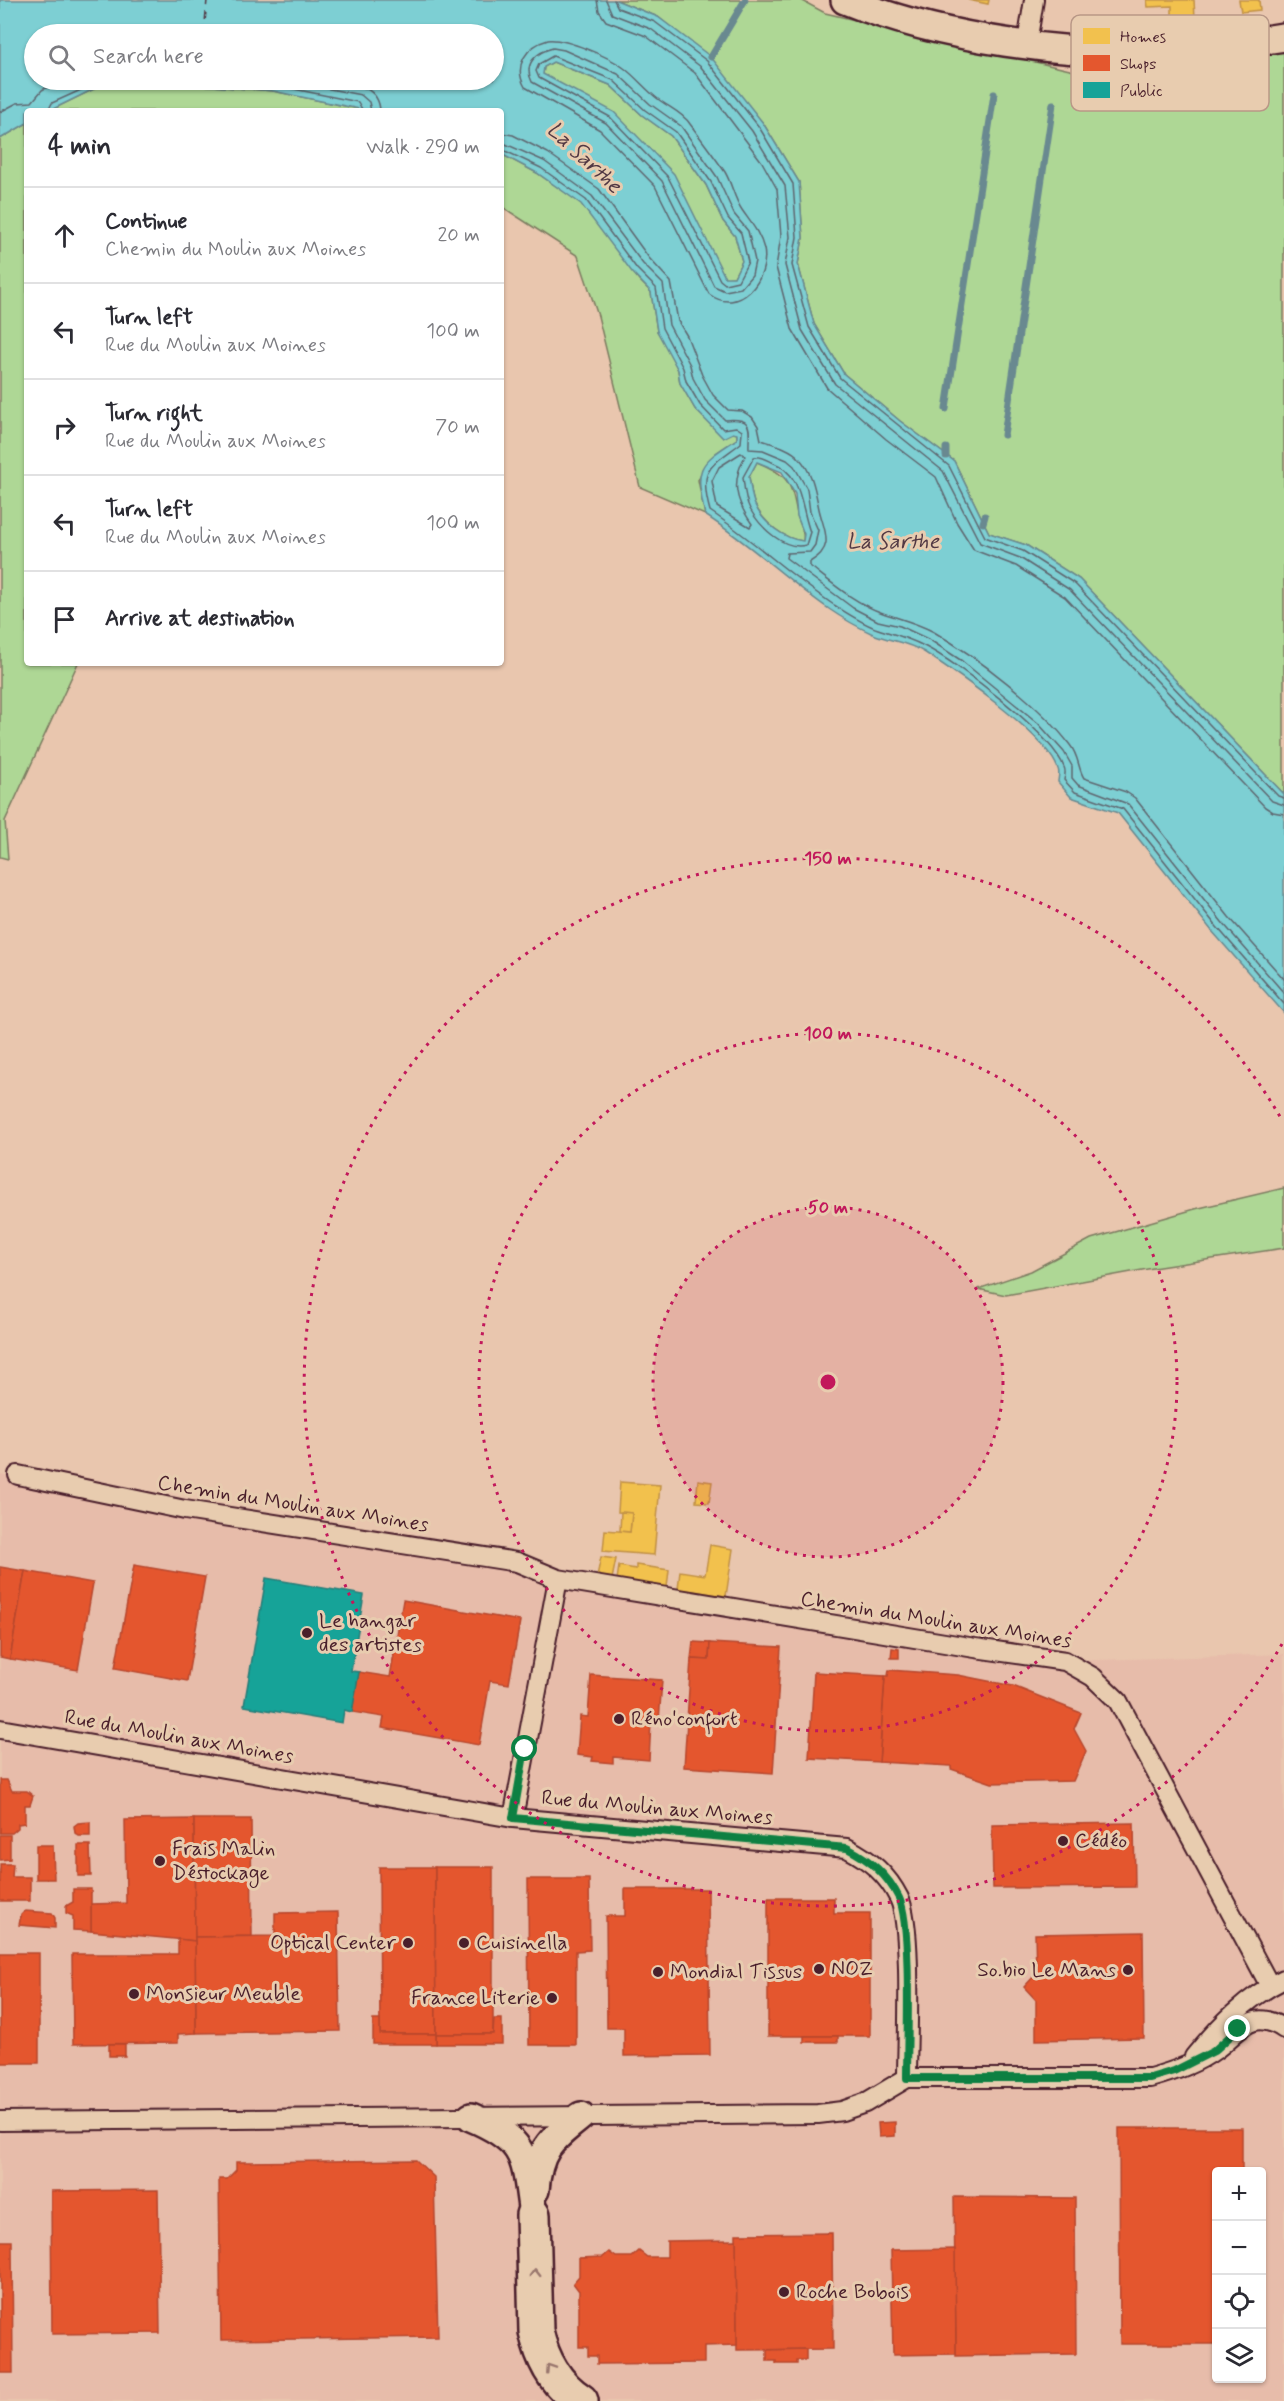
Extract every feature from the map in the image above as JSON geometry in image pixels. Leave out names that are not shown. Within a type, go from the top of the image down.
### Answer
[{"type":"highway","points":[[533,2215],[536,2331],[539,2347],[552,2372],[564,2388],[581,2401]]},
{"type":"street","points":[[845,0],[914,24],[986,39],[1071,49]]},
{"type":"street","points":[[1027,44],[1034,0]]},
{"type":"street","points":[[1269,40],[1284,38]]},
{"type":"street","name":"Chemin du Moulin aux Moines","points":[[18,1475],[185,1510],[517,1562],[558,1580],[786,1618],[1065,1660],[1093,1677],[1118,1701],[1277,1982]]},
{"type":"street","points":[[513,1818],[558,1580]]},
{"type":"street","name":"Rue du Moulin aux Moines","points":[[0,1729],[513,1818],[847,1848],[870,1860],[885,1875],[900,1900],[906,1937],[907,2078]]},
{"type":"street","points":[[1190,2063],[1217,2029],[1277,1982]]},
{"type":"street","points":[[0,2121],[581,2116],[842,2111],[865,2103],[907,2078],[1150,2078],[1214,2051],[1232,2033],[1251,2023],[1267,2020],[1284,2029]]},
{"type":"street","points":[[533,2215],[537,2171],[544,2150],[581,2116]]},
{"type":"street","points":[[471,2117],[500,2129],[518,2150],[526,2165],[533,2215]]},
{"type":"shaded area","points":[[0,1474],[517,1562],[558,1579],[1065,1661],[1284,1654],[1284,2401],[0,2401]]},
{"type":"green space","points":[[616,0],[801,0],[825,13],[1071,70],[1071,111],[1269,111],[1269,48],[1284,44],[1284,794],[1079,579],[1026,545],[989,533],[954,461],[900,421],[844,374],[814,324],[798,264],[803,238],[799,182],[763,123],[676,32],[658,17]]},
{"type":"green space","points":[[553,62],[610,85],[642,115],[671,136],[706,185],[723,221],[735,236],[742,261],[734,277],[725,278],[673,174],[543,74],[544,67]]},
{"type":"green space","points":[[92,90],[261,90],[355,108],[55,108]]},
{"type":"green space","points":[[24,125],[24,666],[77,666],[5,821],[8,859],[0,857],[0,139]]},
{"type":"green space","points":[[504,156],[537,173],[582,204],[639,280],[651,292],[657,331],[667,345],[678,370],[680,383],[695,409],[707,420],[737,434],[737,439],[716,453],[698,480],[705,515],[640,487],[598,316],[578,256],[504,208]]},
{"type":"green space","points":[[757,462],[782,475],[790,486],[803,530],[803,541],[789,537],[775,529],[759,512],[752,495],[749,477]]},
{"type":"green space","points":[[1284,1188],[1284,1248],[1153,1268],[1006,1295],[978,1289],[1031,1271],[1091,1239],[1195,1209]]},
{"type":"water","name":"La Sarthe","points":[[0,0],[616,0],[658,17],[711,57],[763,123],[799,182],[803,238],[798,264],[814,324],[844,374],[900,421],[954,461],[989,533],[1026,545],[1079,579],[1284,794],[1284,1013],[1212,931],[1118,813],[1071,797],[1058,782],[1059,771],[1050,755],[1019,722],[999,705],[924,652],[873,634],[834,612],[705,515],[700,487],[702,469],[713,455],[737,439],[737,434],[733,433],[723,438],[695,409],[680,383],[678,370],[657,331],[651,292],[632,272],[581,204],[537,173],[504,156],[504,108],[355,108],[261,90],[504,90],[504,24],[24,24],[24,90],[92,90],[55,108],[24,108],[24,125],[0,139]],"holes":[[[553,62],[610,85],[642,115],[671,136],[706,185],[723,221],[735,236],[742,261],[734,277],[725,277],[674,174],[614,112],[543,74],[544,67]],[[757,462],[782,472],[795,494],[797,516],[804,534],[803,541],[796,540],[775,529],[759,512],[754,502],[749,477]]]},
{"type":"building: Homes","points":[[968,0],[989,0],[988,4]]},
{"type":"building: Homes","points":[[1147,0],[1194,0],[1195,15],[1172,15],[1172,6],[1148,7]]},
{"type":"building: Homes","points":[[1239,0],[1259,0],[1260,10],[1241,12]]},
{"type":"building: Homes","points":[[698,1480],[712,1482],[709,1503],[696,1502]]},
{"type":"building: Homes","points":[[620,1482],[660,1485],[654,1555],[603,1551],[605,1530],[630,1532],[632,1513],[618,1512]]},
{"type":"building: Homes","points":[[621,1512],[632,1513],[630,1532],[620,1531]]},
{"type":"building: Homes","points":[[710,1545],[733,1549],[726,1596],[678,1589],[680,1571],[705,1575]]},
{"type":"building: Homes","points":[[601,1557],[616,1559],[612,1579],[597,1576]]},
{"type":"building: Homes","points":[[636,1565],[669,1570],[667,1587],[617,1580],[619,1566],[636,1569]]},
{"type":"building: Shops","points":[[134,1565],[205,1577],[187,1681],[115,1668]]},
{"type":"building: Shops","points":[[0,1567],[25,1571],[10,1659],[0,1657]]},
{"type":"building: Shops","points":[[25,1571],[93,1583],[78,1670],[10,1659]]},
{"type":"building: Shops","points":[[403,1600],[520,1621],[509,1684],[490,1681],[479,1745],[382,1728],[384,1717],[352,1712],[359,1672],[390,1677]]},
{"type":"building: Shops","points":[[693,1642],[710,1643],[709,1660],[691,1659]]},
{"type":"building: Shops","points":[[710,1643],[781,1647],[773,1773],[684,1767],[691,1659],[709,1660]]},
{"type":"building: Shops","points":[[892,1648],[899,1649],[899,1658],[891,1658]]},
{"type":"building: Shops","points":[[889,1670],[958,1675],[1013,1686],[1081,1713],[1074,1729],[1086,1751],[1073,1781],[992,1783],[951,1769],[951,1766],[879,1762],[885,1676],[888,1676]]},
{"type":"building: Shops","points":[[814,1672],[885,1676],[879,1762],[809,1758]]},
{"type":"building: Shops","name":"Réno'confort","points":[[591,1675],[662,1680],[659,1721],[651,1721],[649,1760],[613,1757],[613,1763],[592,1761],[593,1757],[577,1755],[580,1716],[588,1717]]},
{"type":"building: Shops","points":[[0,1780],[7,1780],[12,1791],[27,1791],[33,1796],[30,1805],[25,1805],[25,1823],[18,1824],[18,1828],[12,1833],[0,1833]]},
{"type":"building: Shops","name":"Frais Malin Déstockage","points":[[194,1819],[195,1941],[91,1931],[91,1904],[126,1903],[125,1820]]},
{"type":"building: Shops","points":[[194,1819],[251,1819],[252,1936],[195,1937]]},
{"type":"building: Shops","points":[[90,1822],[90,1836],[79,1836],[75,1833],[74,1826],[78,1823]]},
{"type":"building: Shops","name":"Cédéo","points":[[1134,1823],[1135,1887],[993,1888],[992,1825]]},
{"type":"building: Shops","points":[[0,1835],[10,1835],[10,1859],[0,1860]]},
{"type":"building: Shops","points":[[36,1845],[53,1845],[54,1879],[36,1879]]},
{"type":"building: Shops","points":[[78,1845],[90,1845],[91,1876],[78,1876]]},
{"type":"building: Shops","points":[[0,1864],[13,1864],[12,1877],[30,1877],[30,1901],[0,1901]]},
{"type":"building: Shops","name":"Optical Center","points":[[379,1867],[435,1867],[436,2034],[380,2034]]},
{"type":"building: Shops","name":"Cuisinella","points":[[435,1867],[493,1867],[493,2034],[436,2034]]},
{"type":"building: Shops","name":"France Literie","points":[[528,1879],[589,1879],[590,1950],[576,1951],[576,2045],[529,2045]]},
{"type":"building: Shops","points":[[73,1889],[91,1889],[91,1931],[73,1930],[73,1916],[66,1913],[66,1906],[73,1902]]},
{"type":"building: Shops","name":"Mondial Tissus","points":[[625,1889],[708,1889],[710,2055],[624,2056],[624,2028],[607,2028],[606,1916],[625,1916]]},
{"type":"building: Shops","name":"NOZ","points":[[768,1898],[834,1898],[834,1913],[870,1913],[870,2036],[768,2036]]},
{"type":"building: Shops","points":[[25,1911],[52,1913],[55,1918],[55,1928],[19,1925],[21,1915]]},
{"type":"building: Shops","points":[[338,1912],[340,2031],[196,2033],[195,1937],[275,1936],[275,1913]]},
{"type":"building: Shops","points":[[1143,1932],[1144,2038],[1036,2040],[1036,2000],[1024,1987],[1036,1974],[1035,1934]]},
{"type":"building: Shops","name":"Monsieur Meuble","points":[[178,1939],[195,1941],[196,2033],[178,2034],[178,2043],[73,2044],[72,1954],[178,1954]]},
{"type":"building: Shops","points":[[0,1953],[39,1953],[39,2063],[0,2063]]},
{"type":"building: Shops","points":[[494,2019],[502,2019],[502,2044],[436,2044],[436,2034],[493,2034]]},
{"type":"building: Shops","points":[[373,2020],[380,2020],[380,2034],[436,2034],[436,2044],[373,2044]]},
{"type":"building: Shops","points":[[804,2036],[838,2036],[838,2042],[804,2042]]},
{"type":"building: Shops","points":[[109,2044],[125,2044],[125,2056],[109,2056]]},
{"type":"building: Shops","points":[[895,2122],[895,2136],[879,2137],[878,2123]]},
{"type":"building: Shops","points":[[1119,2128],[1242,2128],[1242,2167],[1212,2167],[1212,2344],[1120,2344]]},
{"type":"building: Shops","points":[[416,2160],[434,2177],[438,2337],[221,2340],[219,2179],[227,2179],[236,2170],[236,2162]]},
{"type":"building: Shops","points":[[158,2190],[160,2333],[52,2334],[51,2191]]},
{"type":"building: Shops","points":[[954,2197],[1075,2198],[1076,2354],[956,2356]]},
{"type":"building: Shops","name":"Roche Bobois","points":[[832,2233],[833,2349],[737,2350],[736,2234]]},
{"type":"building: Shops","points":[[736,2240],[737,2345],[704,2346],[704,2363],[597,2364],[597,2356],[588,2356],[588,2347],[579,2347],[579,2291],[573,2283],[579,2276],[579,2258],[603,2257],[609,2252],[616,2257],[632,2257],[639,2251],[647,2257],[667,2257],[667,2241]]},
{"type":"building: Shops","points":[[0,2241],[12,2241],[13,2373],[0,2373]]},
{"type":"building: Shops","points":[[955,2249],[956,2354],[893,2355],[891,2250]]},
{"type":"building: Shops","points":[[806,2349],[806,2360],[797,2360],[797,2364],[776,2364],[776,2361],[767,2361],[767,2350]]},
{"type":"building: Public","name":"Le hangar des artistes","points":[[266,1578],[364,1595],[351,1671],[359,1672],[352,1712],[344,1710],[342,1723],[244,1706]]},
{"type":"waterway","points":[[711,57],[745,0]]},
{"type":"waterway","points":[[946,409],[994,94]]},
{"type":"waterway","points":[[1004,435],[1053,104]]},
{"type":"waterway","points":[[946,448],[946,456]]},
{"type":"waterway","points":[[983,523],[985,516]]},
{"type":"ferry route","points":[[205,24],[207,0]]},
{"type":"place","name":"Le hangar des artistes","points":[[307,1633]]},
{"type":"place","name":"Réno'confort","points":[[619,1719]]},
{"type":"place","name":"Cédéo","points":[[1063,1841]]},
{"type":"place","name":"Frais Malin Déstockage","points":[[160,1861]]},
{"type":"place","name":"Optical Center","points":[[408,1943]]},
{"type":"place","name":"Cuisinella","points":[[464,1943]]},
{"type":"place","name":"NOZ","points":[[819,1969]]},
{"type":"place","name":"So.bio Le Mans","points":[[1128,1970]]},
{"type":"place","name":"Mondial Tissus","points":[[658,1972]]},
{"type":"place","name":"Monsieur Meuble","points":[[134,1994]]},
{"type":"place","name":"France Literie","points":[[552,1998]]},
{"type":"place","name":"Roche Bobois","points":[[784,2292]]},
{"type":"route","points":[[525,1749],[513,1818],[847,1848],[870,1860],[885,1875],[900,1900],[906,1937],[907,2078],[1150,2078],[1174,2071],[1214,2051],[1238,2029]]}]
